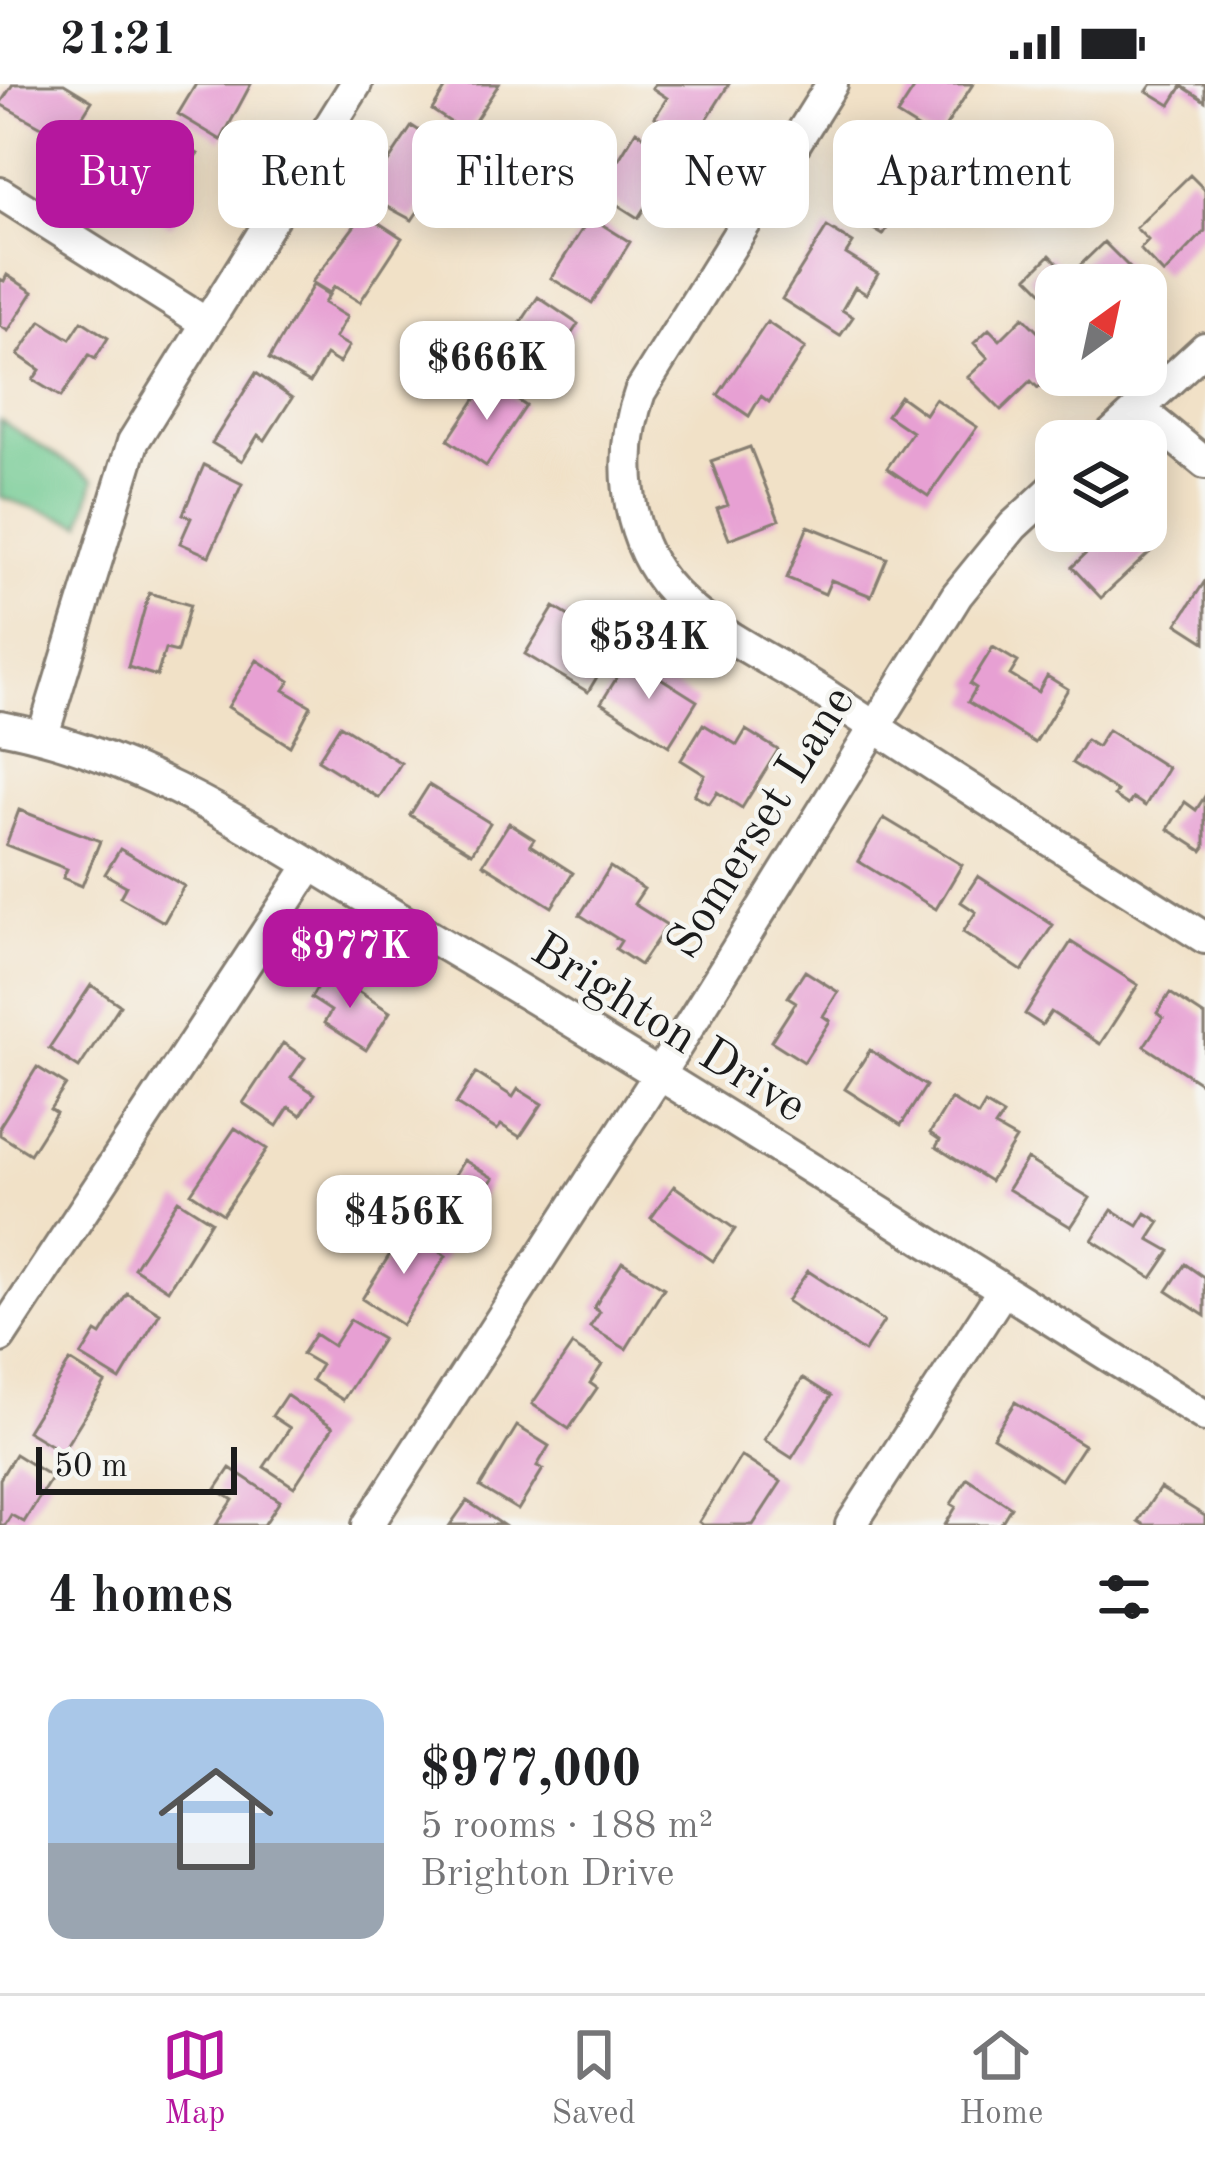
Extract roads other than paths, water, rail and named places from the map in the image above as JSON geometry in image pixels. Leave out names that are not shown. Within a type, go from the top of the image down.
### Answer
[{"type":"street","points":[[43,735],[126,458],[148,413],[356,84]]},
{"type":"street","points":[[832,84],[650,371],[631,418],[626,471],[644,546],[666,585],[694,612],[1205,938]]},
{"type":"street","points":[[0,193],[206,322]]},
{"type":"street","points":[[1127,420],[1205,348]]},
{"type":"street","points":[[1139,409],[1205,463]]},
{"type":"street","name":"Somerset Lane","points":[[368,1525],[658,1076],[970,577],[1035,506]]},
{"type":"street","name":"Brighton Drive","points":[[0,727],[43,735],[166,783],[658,1076],[1205,1416]]},
{"type":"street","points":[[0,1337],[310,866]]},
{"type":"street","points":[[851,1525],[1003,1290]]}]
